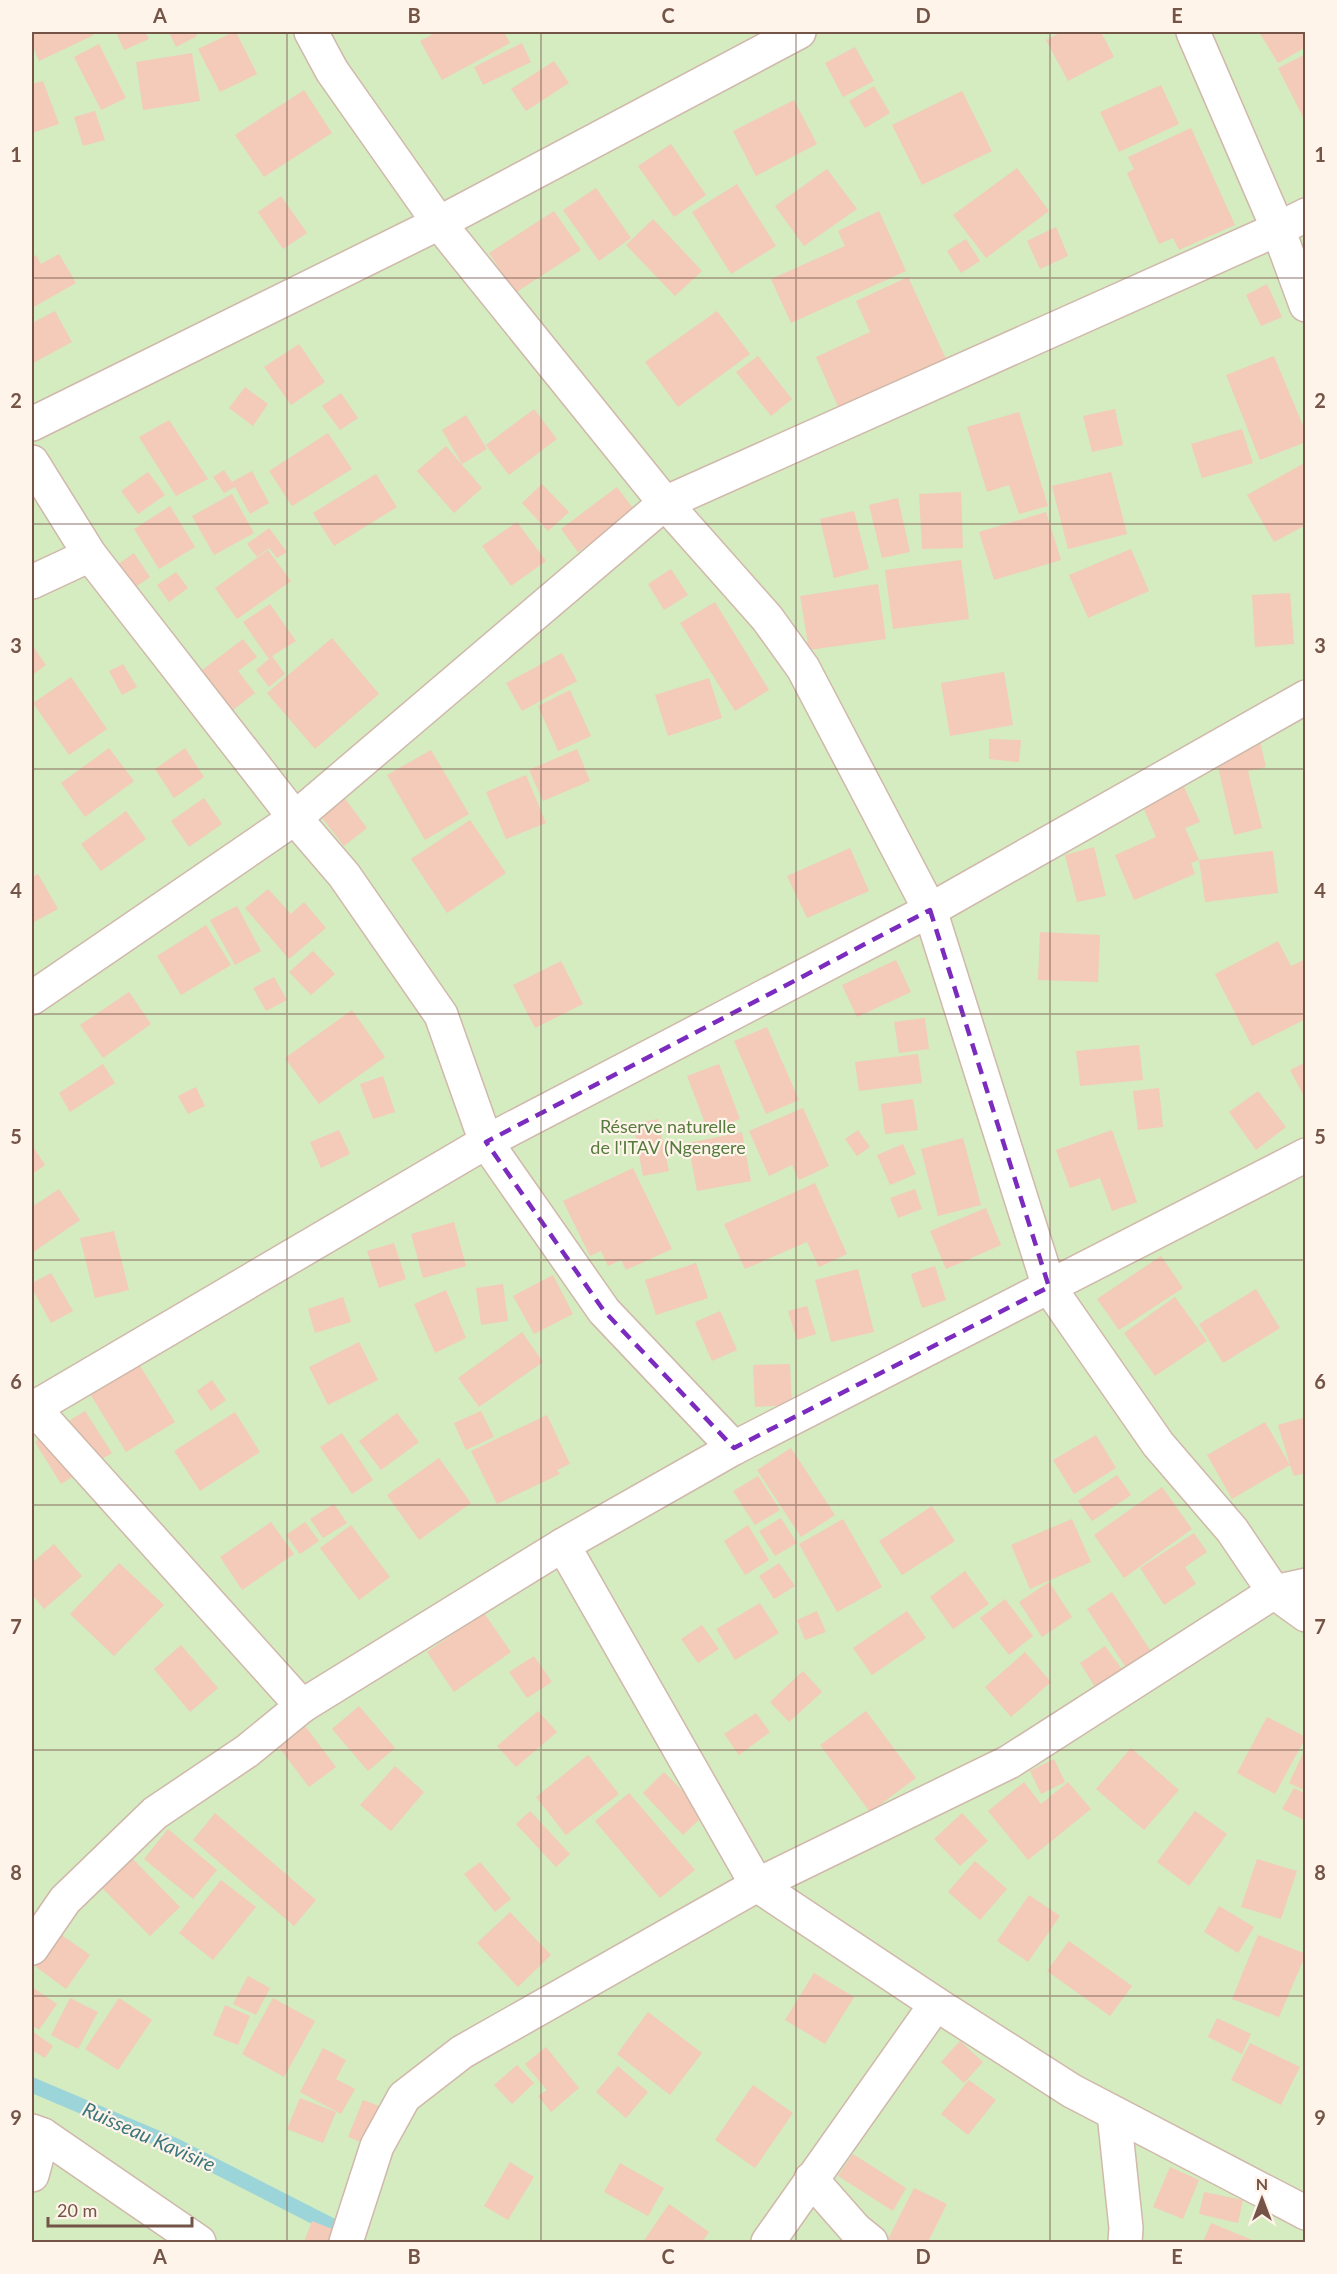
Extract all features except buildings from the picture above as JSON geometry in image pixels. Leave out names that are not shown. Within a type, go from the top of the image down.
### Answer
[{"type":"street","points":[[311,32],[332,71],[439,223],[665,502],[767,618],[802,668],[930,910],[1049,1287],[1158,1444],[1232,1530],[1274,1592],[1305,1615]]},
{"type":"street","points":[[32,424],[439,223],[799,32]]},
{"type":"street","points":[[1193,32],[1292,222],[1305,305]]},
{"type":"street","points":[[32,998],[295,818],[665,502],[1292,222]]},
{"type":"street","points":[[32,462],[90,555],[295,818],[344,875],[441,1015],[486,1143],[604,1311],[734,1448]]},
{"type":"street","points":[[32,582],[90,555]]},
{"type":"street","points":[[302,1706],[32,1408],[486,1143],[930,910],[1305,697]]},
{"type":"street","points":[[32,1947],[65,1900],[155,1813],[247,1751],[302,1706],[563,1545],[734,1448],[1305,1155]]},
{"type":"street","points":[[563,1545],[757,1885],[1072,2091],[1305,2213]]},
{"type":"street","points":[[352,2228],[377,2146],[404,2097],[462,2052],[757,1885],[1009,1762],[1274,1592],[1305,1585]]},
{"type":"street","points":[[768,2242],[936,2004]]},
{"type":"street","points":[[1114,2113],[1126,2228],[1125,2242]]},
{"type":"street","points":[[32,2175],[37,2133],[199,2242]]},
{"type":"street","points":[[811,2179],[855,2229],[871,2242]]},
{"type":"highlighted area","points":[[930,910],[1049,1287],[734,1448],[604,1311],[486,1142]]},
{"type":"green space","name":"Réserve naturelle de l'ITAV (Ngengere","points":[[32,32],[1305,32],[1305,2242],[32,2242]]},
{"type":"waterway","name":"Ruisseau Kavisire","points":[[32,2085],[176,2146],[352,2236]]}]
